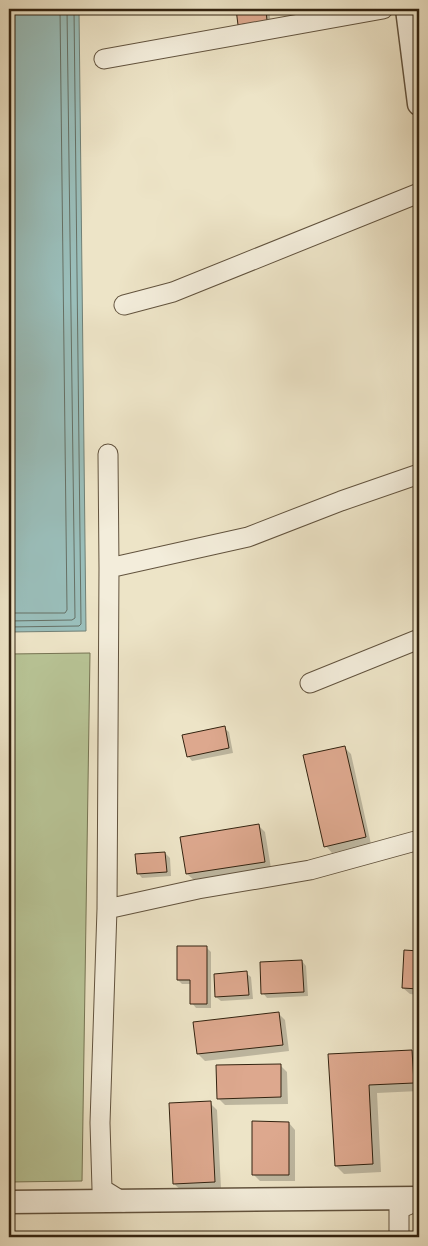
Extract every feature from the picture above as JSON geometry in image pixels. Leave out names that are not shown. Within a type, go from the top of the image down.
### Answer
[{"type":"street","points":[[104,59],[383,9]]},
{"type":"street","points":[[407,9],[419,104]]},
{"type":"street","points":[[124,305],[173,292],[419,193]]},
{"type":"street","points":[[108,454],[107,909],[100,1122],[102,1189],[123,1202]]},
{"type":"street","points":[[109,568],[248,537],[341,501],[419,474]]},
{"type":"street","points":[[310,683],[419,640]]},
{"type":"street","points":[[107,909],[198,889],[310,870],[419,840]]},
{"type":"street","points":[[9,1202],[419,1199]]},
{"type":"street","points":[[399,1237],[399,1209],[419,1199]]},
{"type":"green space","points":[[90,653],[82,1181],[9,1182],[9,654]]},
{"type":"water","points":[[9,9],[79,9],[86,631],[9,632]]},
{"type":"building","points":[[236,9],[266,9],[267,21],[238,25]]},
{"type":"building","points":[[225,726],[229,748],[187,757],[182,735]]},
{"type":"building","points":[[345,746],[366,837],[324,847],[303,755]]},
{"type":"building","points":[[259,824],[265,862],[186,874],[180,837]]},
{"type":"building","points":[[165,852],[167,872],[137,874],[135,854]]},
{"type":"building","points":[[177,946],[207,946],[207,1004],[190,1004],[190,980],[177,980]]},
{"type":"building","points":[[404,950],[419,951],[419,989],[402,988]]},
{"type":"building","points":[[302,960],[304,992],[261,994],[260,962]]},
{"type":"building","points":[[247,971],[249,995],[215,997],[214,974]]},
{"type":"building","points":[[279,1012],[283,1045],[197,1054],[193,1022]]},
{"type":"building","points":[[412,1050],[414,1083],[369,1085],[373,1164],[335,1166],[328,1054]]},
{"type":"building","points":[[281,1064],[281,1097],[217,1099],[216,1065]]},
{"type":"building","points":[[211,1101],[215,1182],[173,1184],[169,1103]]},
{"type":"building","points":[[252,1121],[289,1122],[289,1175],[252,1175]]}]
